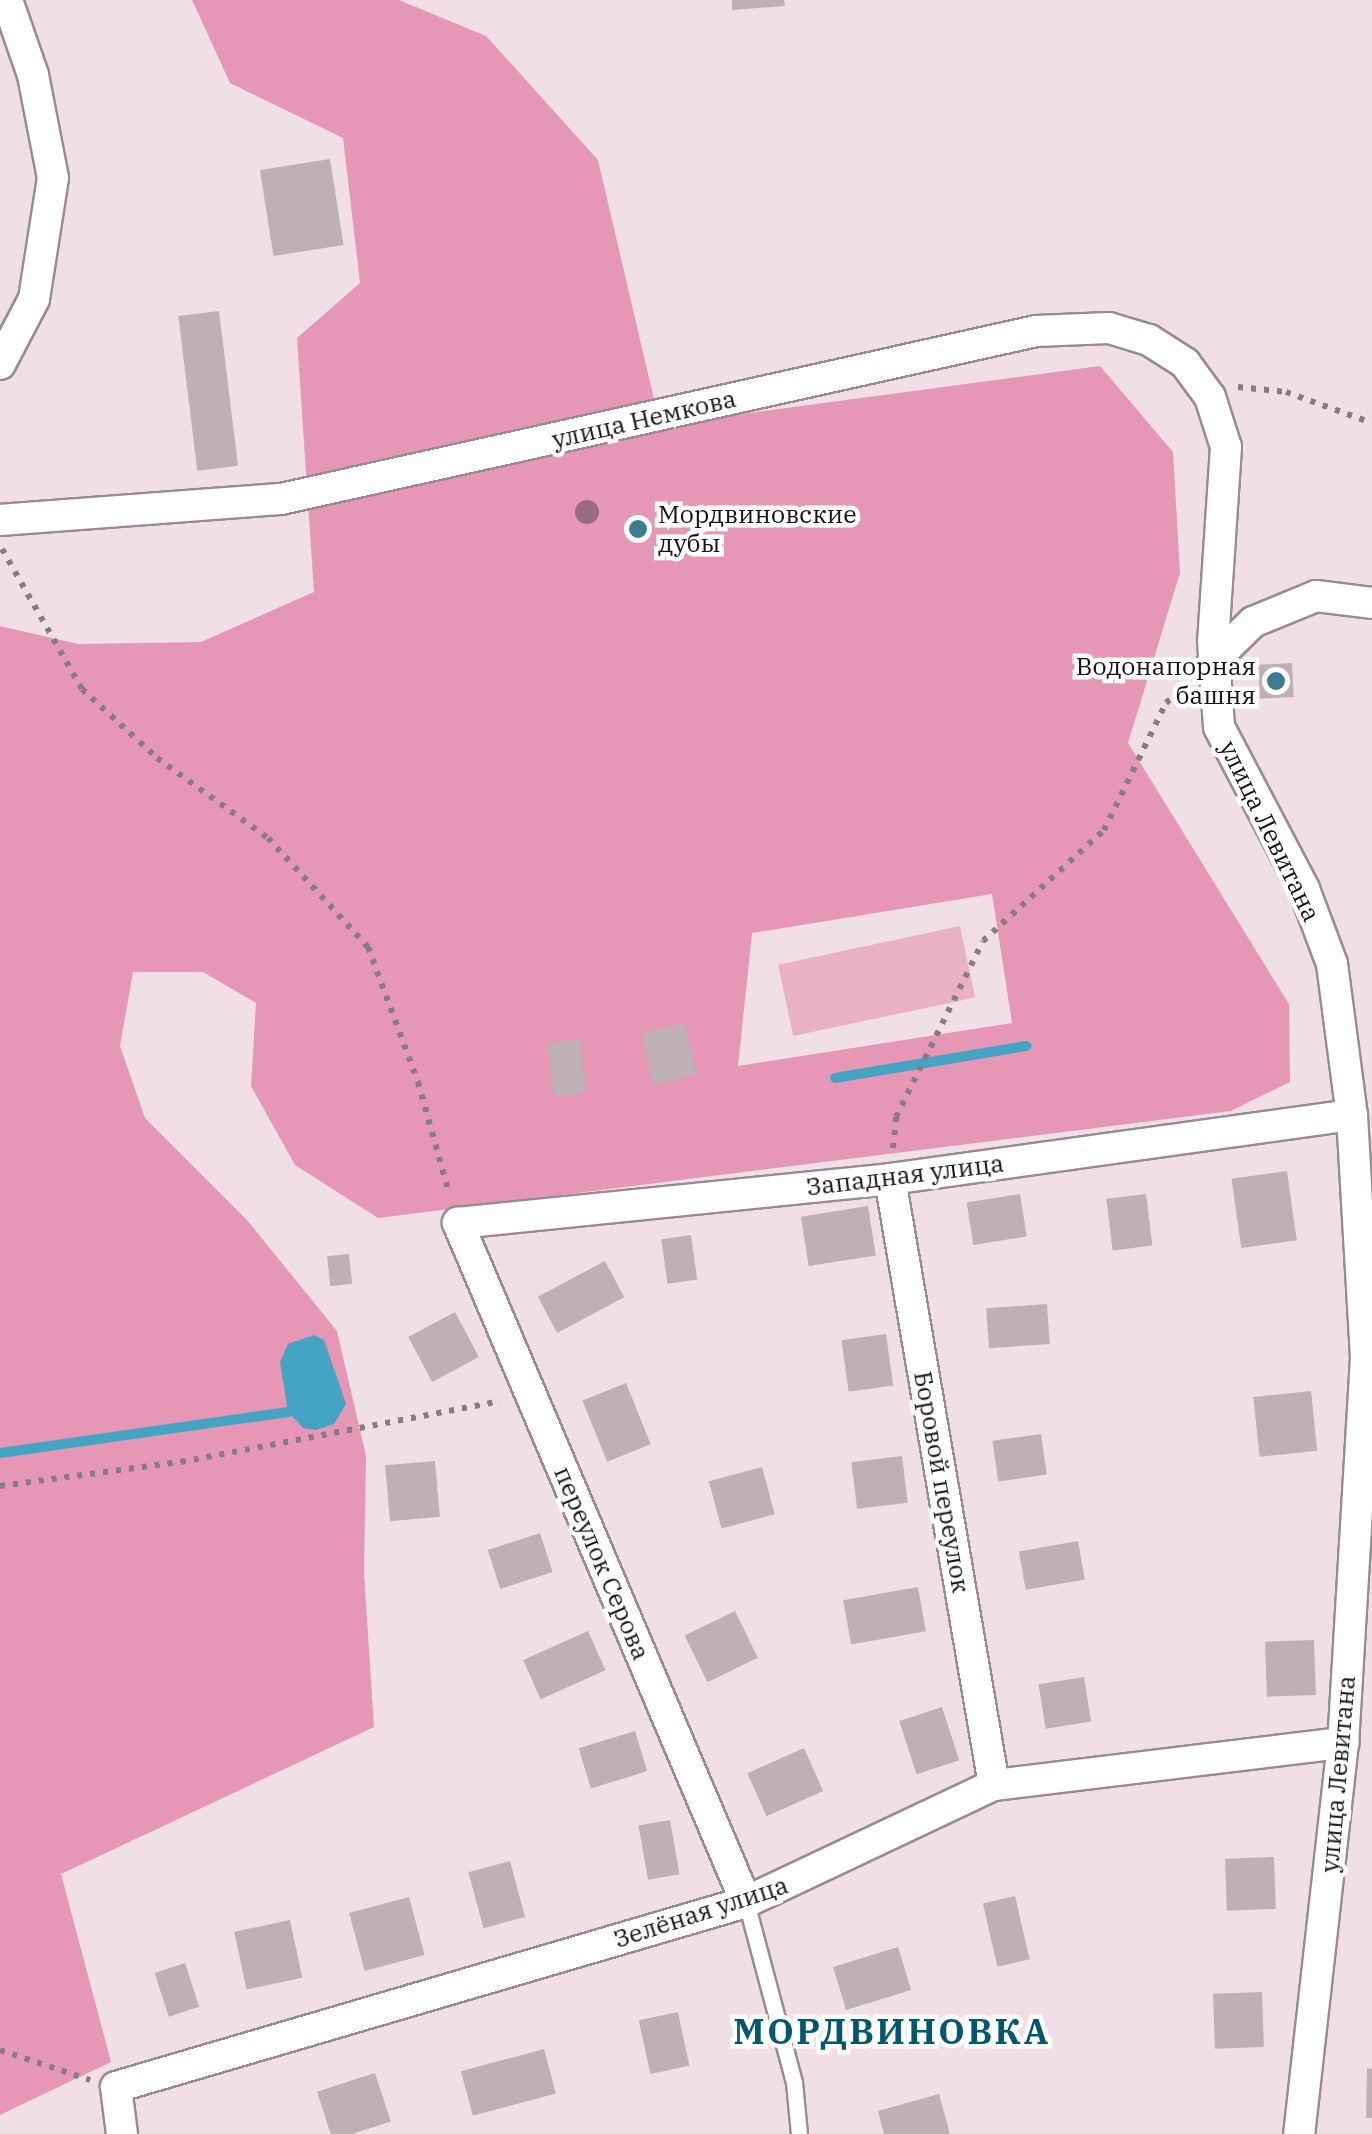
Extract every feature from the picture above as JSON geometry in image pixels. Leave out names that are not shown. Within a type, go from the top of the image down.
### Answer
[{"type":"street","points":[[0,364],[34,299],[53,178],[33,74],[6,0]]},
{"type":"street","name":"улица Немкова","points":[[0,520],[281,500],[1036,331],[1109,328],[1149,340],[1184,363],[1210,398],[1226,447]]},
{"type":"street","name":"улица Левитана","points":[[1226,447],[1213,661],[1219,727],[1304,889],[1332,964],[1352,1115],[1366,1358],[1343,1743],[1299,2134]]},
{"type":"street","points":[[1213,661],[1253,622],[1316,596],[1372,603]]},
{"type":"street","name":"Западная улица","points":[[458,1223],[890,1179],[1352,1115]]},
{"type":"street","name":"Боровой переулок","points":[[890,1179],[994,1785]]},
{"type":"street","name":"переулок Серова","points":[[458,1223],[746,1902]]},
{"type":"street","name":"Зелёная улица","points":[[116,2087],[746,1902],[994,1785],[1343,1743]]},
{"type":"street","points":[[116,2087],[122,2134]]},
{"type":"lane","points":[[746,1902],[794,2082],[799,2134]]},
{"type":"path","points":[[1210,398],[1230,386],[1286,392],[1372,423]]},
{"type":"path","points":[[0,546],[82,688],[156,758],[268,838],[368,947],[418,1082],[458,1223]]},
{"type":"path","points":[[890,1179],[896,1117],[983,941],[1104,830],[1166,703],[1213,661]]},
{"type":"path","points":[[0,1486],[181,1462],[531,1395]]},
{"type":"path","points":[[0,2050],[116,2087]]},
{"type":"shaded area","points":[[192,0],[399,0],[486,36],[598,160],[660,425],[1100,366],[1173,452],[1180,573],[1128,743],[1289,1004],[1290,1082],[1231,1111],[378,1218],[295,1165],[251,1086],[256,1003],[203,972],[133,972],[120,1046],[145,1118],[247,1220],[337,1331],[366,1456],[364,1573],[374,1727],[61,1874],[111,2062],[0,2115],[0,626],[78,644],[201,642],[314,592],[297,338],[360,283],[343,138],[230,83]],"holes":[[[992,894],[1012,1023],[738,1066],[752,933]]]},
{"type":"shaded area","points":[[960,926],[975,997],[793,1036],[778,965]]},
{"type":"water","points":[[314,1335],[324,1340],[346,1404],[334,1424],[316,1430],[303,1428],[288,1412],[280,1362],[288,1344]]},
{"type":"building","points":[[732,0],[784,0],[785,6],[732,10]]},
{"type":"building","points":[[330,159],[344,245],[273,256],[260,170]]},
{"type":"building","points":[[219,311],[238,466],[197,471],[178,316]]},
{"type":"building","name":"Водонапорная башня","points":[[1292,663],[1294,697],[1260,699],[1258,665]]},
{"type":"building","points":[[685,1023],[697,1075],[653,1085],[641,1033]]},
{"type":"building","points":[[580,1039],[587,1093],[554,1097],[547,1043]]},
{"type":"building","points":[[1287,1171],[1297,1240],[1241,1248],[1232,1179]]},
{"type":"building","points":[[1020,1194],[1027,1236],[973,1245],[967,1202]]},
{"type":"building","points":[[1146,1194],[1152,1246],[1113,1250],[1106,1199]]},
{"type":"building","points":[[868,1206],[876,1255],[809,1266],[801,1217]]},
{"type":"building","points":[[691,1235],[697,1280],[668,1284],[661,1239]]},
{"type":"building","points":[[349,1254],[352,1284],[330,1286],[327,1256]]},
{"type":"building","points":[[605,1261],[624,1297],[557,1333],[538,1297]]},
{"type":"building","points":[[1047,1304],[1050,1344],[989,1348],[986,1308]]},
{"type":"building","points":[[455,1312],[479,1357],[432,1382],[408,1337]]},
{"type":"building","points":[[886,1334],[893,1385],[849,1392],[841,1340]]},
{"type":"building","points":[[626,1383],[651,1444],[607,1462],[582,1401]]},
{"type":"building","points":[[1311,1391],[1317,1451],[1260,1457],[1253,1397]]},
{"type":"building","points":[[1041,1434],[1047,1475],[998,1481],[992,1441]]},
{"type":"building","points":[[902,1456],[908,1503],[857,1509],[851,1462]]},
{"type":"building","points":[[435,1461],[440,1517],[390,1521],[385,1465]]},
{"type":"building","points":[[762,1467],[775,1514],[722,1529],[709,1481]]},
{"type":"building","points":[[540,1533],[553,1572],[500,1589],[488,1550]]},
{"type":"building","points":[[1078,1541],[1085,1579],[1026,1590],[1019,1551]]},
{"type":"building","points":[[918,1587],[926,1631],[851,1645],[843,1600]]},
{"type":"building","points":[[735,1611],[758,1658],[707,1682],[685,1636]]},
{"type":"building","points":[[588,1631],[605,1670],[541,1699],[523,1660]]},
{"type":"building","points":[[1314,1640],[1316,1695],[1267,1697],[1265,1642]]},
{"type":"building","points":[[1084,1677],[1091,1721],[1046,1729],[1039,1684]]},
{"type":"building","points":[[942,1707],[959,1760],[917,1774],[899,1721]]},
{"type":"building","points":[[635,1731],[647,1771],[591,1788],[579,1748]]},
{"type":"building","points":[[804,1748],[823,1791],[766,1816],[747,1773]]},
{"type":"building","points":[[670,1820],[680,1874],[648,1880],[638,1826]]},
{"type":"building","points":[[1274,1857],[1276,1909],[1227,1911],[1225,1859]]},
{"type":"building","points":[[510,1861],[525,1917],[483,1928],[468,1872]]},
{"type":"building","points":[[1015,1896],[1030,1959],[997,1967],[983,1903]]},
{"type":"building","points":[[409,1897],[425,1955],[365,1971],[349,1913]]},
{"type":"building","points":[[290,1920],[302,1978],[247,1990],[234,1932]]},
{"type":"building","points":[[898,1947],[911,1990],[846,2010],[833,1967]]},
{"type":"building","points":[[185,1963],[199,2007],[169,2017],[155,1973]]},
{"type":"building","points":[[1262,1992],[1264,2047],[1215,2049],[1213,1994]]},
{"type":"building","points":[[678,2012],[689,2066],[650,2074],[639,2020]]},
{"type":"building","points":[[544,2049],[556,2093],[473,2116],[461,2071]]},
{"type":"building","points":[[1367,2068],[1372,2069],[1372,2118],[1366,2118]]},
{"type":"building","points":[[375,2073],[391,2122],[352,2134],[331,2134],[317,2092]]},
{"type":"building","points":[[939,2094],[950,2134],[884,2134],[878,2111]]},
{"type":"waterway","points":[[835,1078],[1026,1046]]},
{"type":"waterway","points":[[0,1453],[288,1412]]},
{"type":"place","name":"Мордвиновские дубы","points":[[638,529]]},
{"type":"place","name":"Водонапорная башня","points":[[1276,681]]},
{"type":"district","name":"МОРДВИНОВКА","points":[[892,2031]]}]
